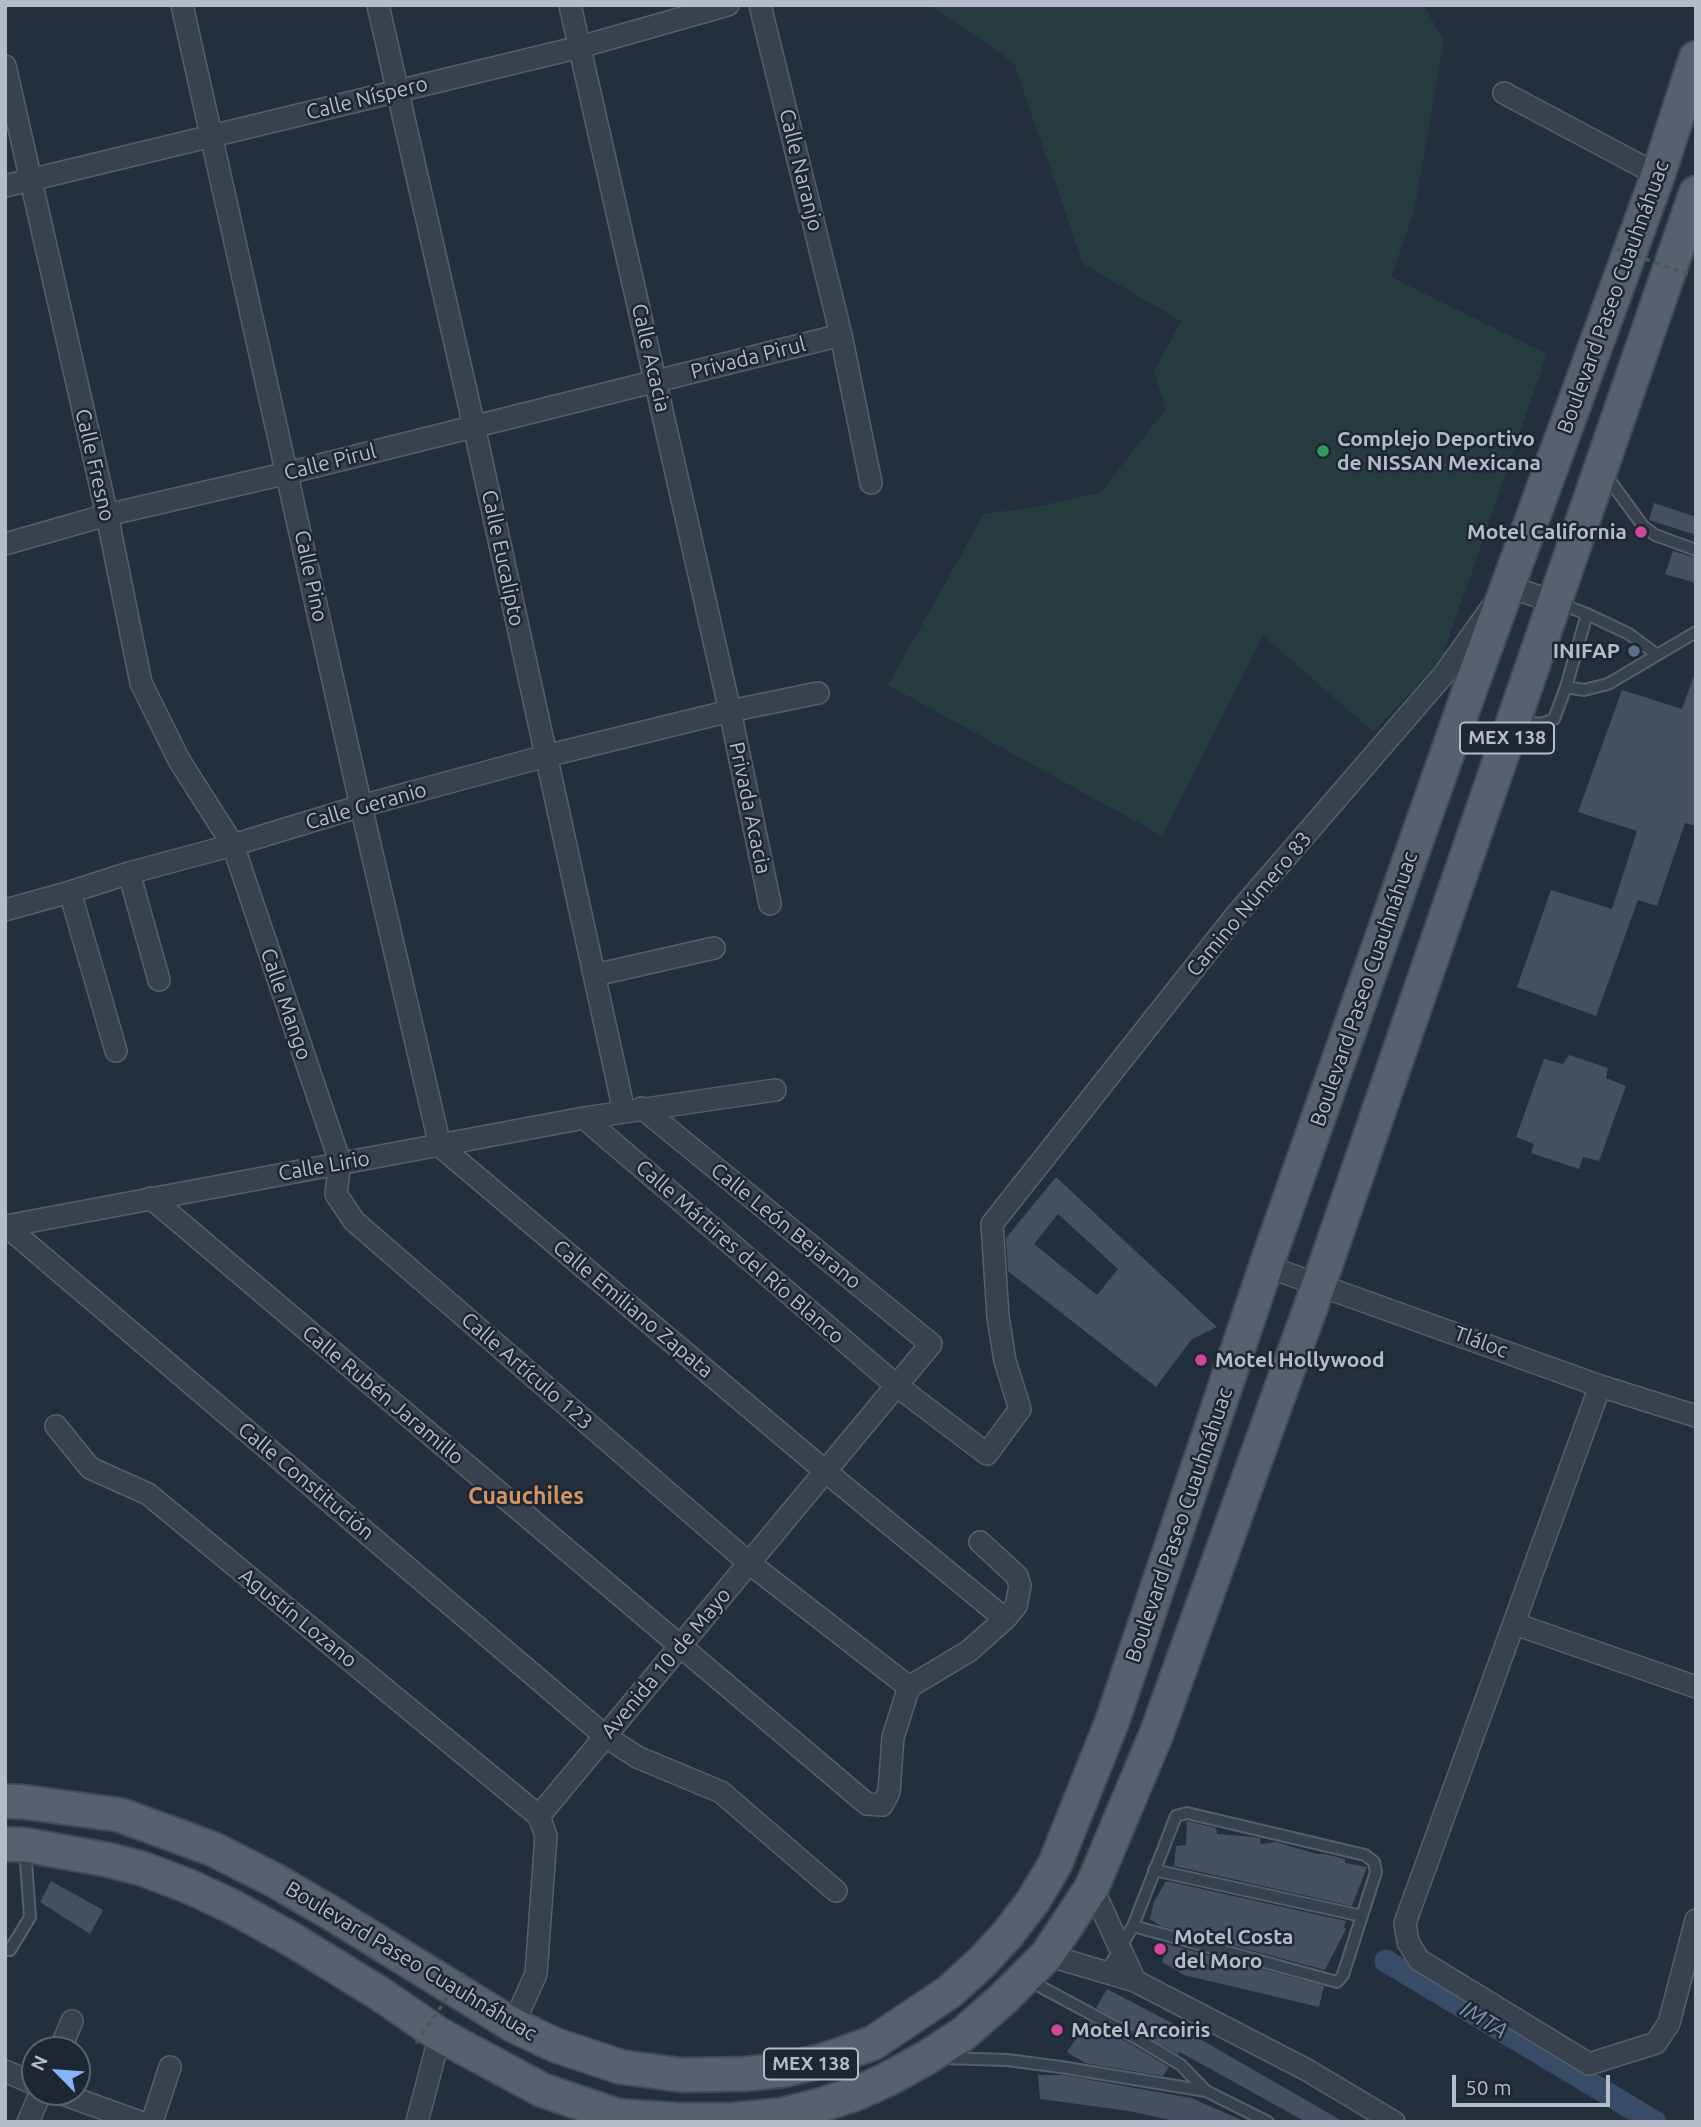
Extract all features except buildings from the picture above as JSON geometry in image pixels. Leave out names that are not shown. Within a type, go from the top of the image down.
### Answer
[{"type":"main road","name":"Boulevard Paseo Cuauhnáhuac","points":[[5,1801],[120,1815],[213,1849],[336,1916],[513,2025],[555,2045],[621,2067],[681,2075],[744,2074],[785,2070],[825,2060],[873,2043],[949,1992],[981,1963],[1033,1901],[1055,1864],[1112,1722],[1266,1266],[1507,586],[1658,175],[1696,58]]},
{"type":"main road","name":"Boulevard Paseo Cuauhnáhuac","points":[[15,1845],[109,1860],[188,1886],[291,1939],[377,1992],[428,2039],[542,2090],[618,2116],[734,2121],[782,2115],[855,2094],[926,2058],[962,2034],[1035,1967],[1091,1887],[1156,1735],[1319,1283],[1696,193]]},
{"type":"street","name":"Calle Pino","points":[[182,5],[440,1146]]},
{"type":"street","name":"Calle Eucalipto","points":[[378,5],[595,975],[633,1110]]},
{"type":"street","name":"Calle Acacia","points":[[570,5],[730,711]]},
{"type":"street","name":"Calle Níspero","points":[[5,186],[580,47],[728,5]]},
{"type":"street","name":"Calle Naranjo","points":[[760,5],[841,335],[871,484]]},
{"type":"street","name":"Calle Fresno","points":[[5,66],[107,515],[141,683],[179,760],[233,845]]},
{"type":"street","points":[[1504,93],[1658,175]]},
{"type":"street","name":"Privada Pirul","points":[[656,381],[841,335]]},
{"type":"street","name":"Calle Pirul","points":[[5,544],[107,515],[288,473],[656,381]]},
{"type":"street","points":[[1507,586],[1555,602]]},
{"type":"street","name":"Camino Número 83","points":[[992,1224],[1237,914],[1445,673],[1507,586]]},
{"type":"street","name":"Calle Geranio","points":[[5,910],[361,806],[545,756],[730,711],[818,693]]},
{"type":"street","name":"Privada Acacia","points":[[730,711],[770,904]]},
{"type":"street","name":"Calle Mango","points":[[233,845],[340,1162]]},
{"type":"street","points":[[129,873],[159,980]]},
{"type":"street","points":[[70,892],[116,1051]]},
{"type":"street","points":[[595,975],[714,948]]},
{"type":"street","name":"Calle Lirio","points":[[6,1226],[584,1118],[775,1090]]},
{"type":"street","name":"Calle León Bejarano","points":[[633,1110],[931,1344]]},
{"type":"street","name":"Calle Mártires del Río Blanco","points":[[584,1118],[897,1386],[987,1454],[1020,1409],[1005,1361],[998,1317],[992,1224]]},
{"type":"street","name":"Calle Emiliano Zapata","points":[[440,1146],[1005,1619]]},
{"type":"street","name":"Calle Artículo 123","points":[[340,1162],[336,1194],[354,1221],[749,1563],[909,1687]]},
{"type":"street","name":"Calle Rubén Jaramillo","points":[[150,1198],[867,1804],[882,1805],[889,1792],[893,1737],[909,1687]]},
{"type":"street","name":"Calle Constitución","points":[[6,1226],[605,1736],[637,1756],[721,1792],[836,1891]]},
{"type":"street","name":"Tláloc","points":[[1266,1266],[1600,1386],[1696,1416]]},
{"type":"street","name":"Avenida 10 de Mayo","points":[[539,1816],[931,1344]]},
{"type":"street","points":[[1600,1386],[1405,1923],[1408,1942],[1419,1960],[1589,2064],[1654,2044],[1669,2023],[1696,1920]]},
{"type":"street","name":"Agustín Lozano","points":[[56,1426],[90,1468],[148,1494],[539,1816]]},
{"type":"street","points":[[909,1687],[969,1651],[1016,1606],[1020,1586],[1017,1576],[980,1542]]},
{"type":"street","points":[[1515,1624],[1696,1687]]},
{"type":"street","points":[[513,2025],[536,1974],[546,1836],[539,1816]]},
{"type":"street","points":[[1091,1887],[1135,1981]]},
{"type":"street","points":[[1035,1967],[1106,1972],[1135,1981],[1307,2070],[1394,2122]]},
{"type":"street","points":[[66,2036],[72,2021]]},
{"type":"street","points":[[417,2122],[428,2039]]},
{"type":"street","points":[[152,2122],[170,2067]]},
{"type":"street","points":[[91,2104],[140,2122]]},
{"type":"lane","points":[[1601,469],[1643,526],[1655,535],[1696,550]]},
{"type":"lane","points":[[1555,602],[1629,634],[1656,654]]},
{"type":"lane","points":[[1513,721],[1541,724],[1554,719],[1587,614]]},
{"type":"lane","points":[[1566,687],[1584,690],[1608,684],[1696,632]]},
{"type":"lane","points":[[1106,1972],[1133,1926],[1176,1816],[1187,1813],[1365,1855],[1374,1861],[1376,1872],[1343,1975],[1337,1982],[1133,1926]]},
{"type":"lane","points":[[5,1950],[10,1950],[30,1917],[15,1845]]},
{"type":"lane","points":[[1154,1870],[1362,1916]]},
{"type":"lane","points":[[1035,1967],[1138,2039],[1181,2065],[1206,2091]]},
{"type":"lane","points":[[926,2058],[1007,2060],[1206,2091],[1268,2122]]},
{"type":"path","points":[[1617,249],[1688,274]]},
{"type":"path","points":[[428,2039],[464,1973]]},
{"type":"green space","name":"Complejo Deportivo de NISSAN Mexicana","points":[[930,5],[1423,5],[1444,40],[1414,211],[1391,277],[1547,354],[1442,658],[1374,732],[1263,636],[1162,836],[888,685],[984,514],[1035,507],[1100,493],[1166,409],[1154,372],[1181,321],[1083,264],[1014,63]]},
{"type":"waterway","name":"IMTA","points":[[1386,1961],[1655,2122]]},
{"type":"place","name":"Complejo Deportivo de NISSAN Mexicana","points":[[1323,451]]},
{"type":"place","name":"Motel California","points":[[1641,532]]},
{"type":"place","name":"INIFAP","points":[[1634,651]]},
{"type":"place","name":"Motel Hollywood","points":[[1201,1360]]},
{"type":"place","name":"Motel Costa del Moro","points":[[1160,1949]]},
{"type":"place","name":"Motel Arcoiris","points":[[1057,2030]]},
{"type":"district","name":"Cuauchiles","points":[[526,1496]]}]
